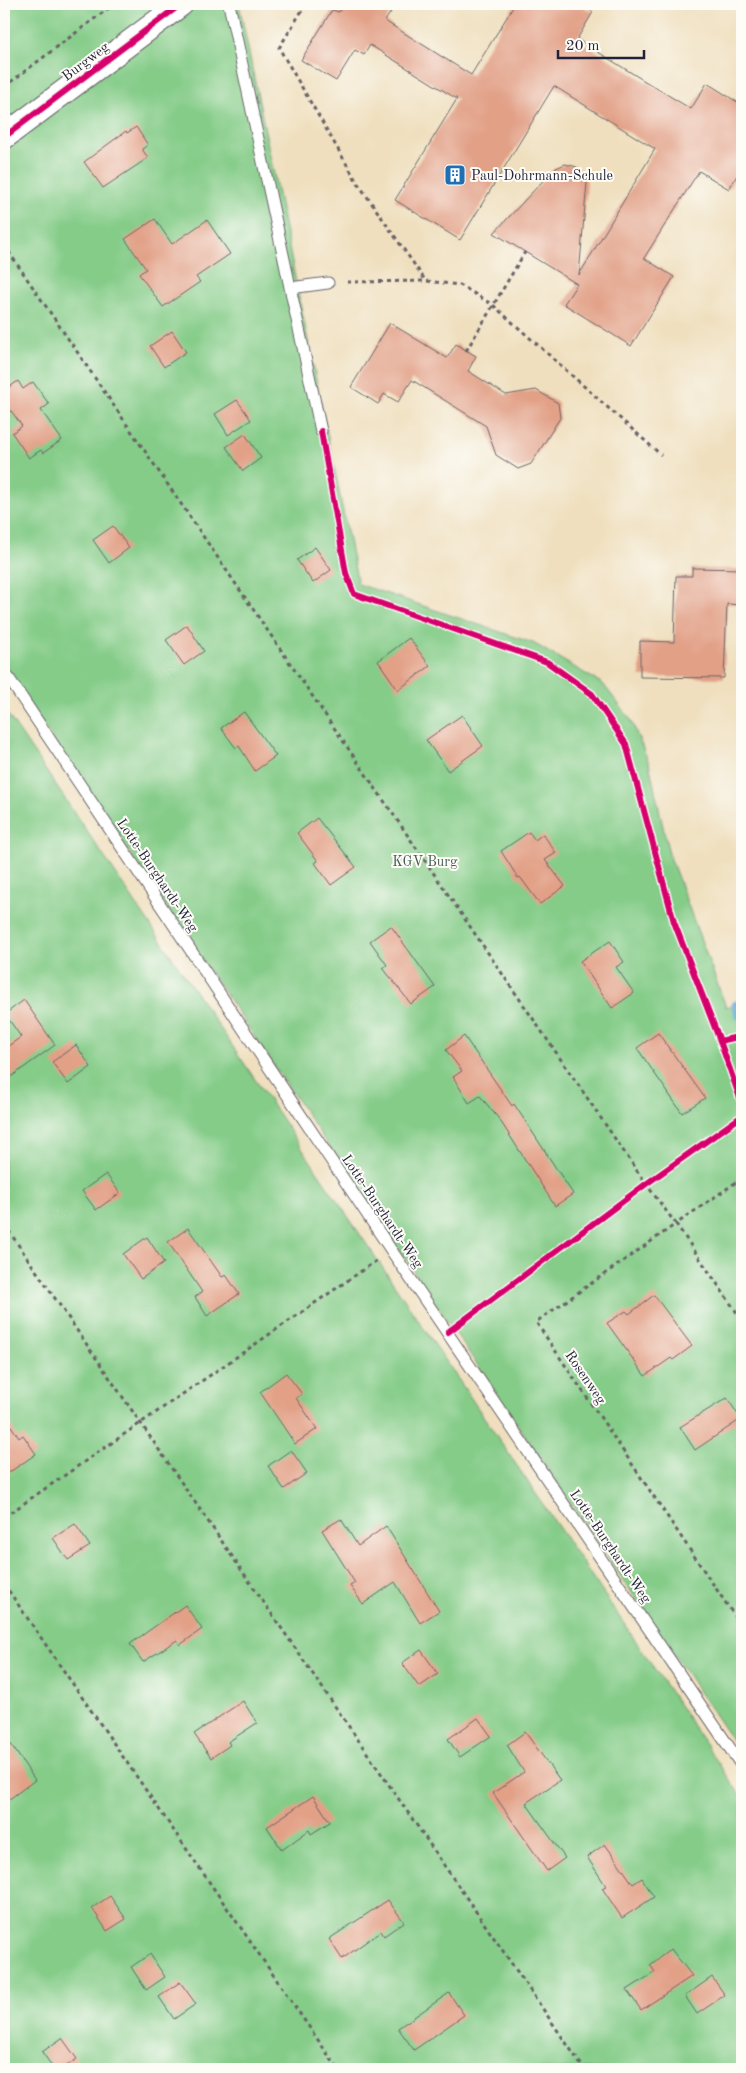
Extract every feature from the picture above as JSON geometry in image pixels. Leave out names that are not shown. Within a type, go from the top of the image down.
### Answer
[{"type":"street","name":"Burgweg","points":[[4,137],[181,4]]},
{"type":"lane","points":[[229,4],[321,432]]},
{"type":"lane","points":[[290,288],[328,283]]},
{"type":"lane","name":"Lotte-Burghardt-Weg","points":[[4,670],[391,1250],[742,1766]]},
{"type":"path","points":[[4,87],[114,4]]},
{"type":"path","points":[[306,4],[279,48],[357,182],[426,281]]},
{"type":"path","points":[[4,245],[646,1184],[742,1320]]},
{"type":"path","points":[[466,350],[526,252]]},
{"type":"path","points":[[328,283],[426,281],[460,285],[493,305],[660,455]]},
{"type":"path","points":[[676,1224],[742,1178]]},
{"type":"path","points":[[4,1224],[584,2069]]},
{"type":"path","points":[[4,1517],[391,1250]]},
{"type":"path","points":[[4,1584],[338,2069]]},
{"type":"green space","name":"KGV Burg","points":[[4,4],[239,4],[358,584],[533,643],[603,684],[631,720],[649,763],[669,854],[726,1007],[742,1004],[742,1755],[4,668]]},
{"type":"green space","points":[[4,709],[742,1798],[742,2069],[4,2069]]},
{"type":"building","name":"Paul-Dohrmann-Schule","points":[[344,4],[396,4],[385,21],[471,75],[515,4],[579,4],[593,12],[577,39],[643,80],[691,109],[707,83],[742,105],[742,167],[729,189],[699,171],[644,258],[674,277],[631,346],[564,304],[577,284],[494,233],[554,169],[565,164],[577,167],[585,176],[587,182],[579,275],[655,149],[554,86],[460,240],[395,200],[457,99],[370,45],[364,55],[355,50],[336,81],[301,60],[332,10],[339,12]]},
{"type":"building","points":[[136,127],[148,145],[142,149],[148,158],[103,188],[84,162],[126,131],[127,133]]},
{"type":"building","points":[[155,219],[172,244],[207,220],[230,254],[196,277],[200,282],[163,307],[139,274],[146,269],[125,239]]},
{"type":"building","points":[[390,323],[447,358],[456,344],[476,356],[468,371],[506,395],[536,390],[558,403],[560,418],[531,464],[518,469],[496,455],[486,426],[412,380],[398,402],[384,394],[378,404],[351,387]]},
{"type":"building","points":[[172,331],[186,352],[164,367],[150,346]]},
{"type":"building","points":[[18,381],[23,389],[33,382],[49,404],[41,410],[62,440],[43,453],[41,450],[29,458],[12,433],[22,426],[4,401],[4,391]]},
{"type":"building","points":[[237,400],[251,420],[228,435],[215,414]]},
{"type":"building","points":[[245,434],[261,458],[243,471],[226,447]]},
{"type":"building","points":[[113,526],[129,548],[109,563],[93,540]]},
{"type":"building","points":[[315,547],[331,570],[313,583],[297,560]]},
{"type":"building","points":[[692,568],[742,569],[742,605],[727,604],[724,678],[640,677],[640,641],[674,642],[676,576],[692,576]]},
{"type":"building","points":[[187,625],[204,651],[184,665],[166,640]]},
{"type":"building","points":[[409,638],[430,666],[398,690],[378,661]]},
{"type":"building","points":[[244,712],[276,756],[255,771],[239,746],[236,748],[221,728]]},
{"type":"building","points":[[462,715],[483,746],[448,771],[426,740]]},
{"type":"building","points":[[317,818],[356,867],[331,885],[315,863],[318,861],[297,833]]},
{"type":"building","points":[[529,832],[535,840],[543,834],[556,853],[545,860],[565,886],[540,904],[520,877],[518,878],[501,851]]},
{"type":"building","points":[[391,926],[435,987],[411,1004],[383,968],[387,965],[370,941]]},
{"type":"building","points":[[610,941],[624,962],[616,967],[634,993],[612,1008],[580,961]]},
{"type":"building","points":[[24,1000],[55,1045],[4,1082],[4,1049],[21,1037],[5,1014]]},
{"type":"building","points":[[658,1033],[705,1098],[682,1113],[637,1048]]},
{"type":"building","points":[[464,1036],[512,1106],[514,1104],[573,1194],[555,1206],[499,1119],[480,1096],[469,1103],[453,1077],[462,1071],[446,1050]]},
{"type":"building","points":[[76,1045],[91,1067],[68,1084],[52,1062]]},
{"type":"building","points":[[106,1174],[120,1193],[96,1210],[82,1191]]},
{"type":"building","points":[[188,1228],[222,1277],[226,1275],[239,1294],[207,1316],[195,1297],[202,1292],[168,1242]]},
{"type":"building","points":[[147,1237],[164,1263],[141,1279],[123,1254]]},
{"type":"building","points":[[654,1295],[692,1346],[673,1360],[671,1358],[645,1376],[607,1323],[626,1311],[629,1314]]},
{"type":"building","points":[[286,1373],[302,1394],[296,1398],[317,1429],[295,1444],[260,1392]]},
{"type":"building","points":[[727,1398],[741,1419],[695,1450],[680,1427]]},
{"type":"building","points":[[4,1415],[19,1438],[23,1435],[36,1454],[4,1476]]},
{"type":"building","points":[[291,1450],[307,1473],[284,1489],[268,1466]]},
{"type":"building","points":[[341,1519],[358,1546],[386,1526],[439,1611],[420,1623],[395,1582],[363,1604],[350,1586],[355,1583],[322,1530]]},
{"type":"building","points":[[75,1524],[90,1546],[68,1560],[53,1538]]},
{"type":"building","points":[[185,1605],[202,1629],[180,1645],[177,1640],[143,1662],[130,1644]]},
{"type":"building","points":[[421,1650],[438,1674],[419,1687],[402,1663]]},
{"type":"building","points":[[243,1701],[257,1723],[228,1742],[230,1745],[211,1758],[194,1734]]},
{"type":"building","points":[[478,1718],[491,1736],[460,1757],[448,1739]]},
{"type":"building","points":[[525,1732],[560,1780],[526,1803],[565,1858],[547,1871],[493,1793],[524,1772],[507,1745]]},
{"type":"building","points":[[4,1734],[35,1780],[4,1803]]},
{"type":"building","points":[[313,1796],[330,1822],[311,1834],[309,1830],[282,1850],[267,1827]]},
{"type":"building","points":[[605,1844],[633,1884],[642,1878],[654,1897],[622,1918],[602,1888],[606,1886],[587,1857]]},
{"type":"building","points":[[110,1896],[126,1919],[107,1931],[92,1908]]},
{"type":"building","points":[[388,1900],[404,1922],[384,1936],[381,1931],[342,1959],[329,1939]]},
{"type":"building","points":[[671,1949],[692,1976],[641,2010],[627,1990],[655,1972],[650,1965]]},
{"type":"building","points":[[150,1954],[165,1977],[146,1990],[131,1967]]},
{"type":"building","points":[[712,1977],[725,1995],[697,2014],[685,1996]]},
{"type":"building","points":[[180,1982],[196,2004],[174,2019],[159,1997]]},
{"type":"building","points":[[449,1993],[464,2015],[414,2050],[398,2028]]},
{"type":"building","points":[[62,2038],[77,2059],[62,2069],[54,2069],[42,2052]]},
{"type":"waterway","points":[[736,1005],[740,1016],[742,1016]]},
{"type":"cycle path","points":[[4,137],[181,4]]},
{"type":"cycle path","points":[[321,431],[346,573],[354,594],[547,662],[592,694],[626,744],[674,922],[720,1041],[742,1036]]},
{"type":"cycle path","points":[[720,1041],[742,1104]]},
{"type":"cycle path","points":[[448,1332],[646,1184],[742,1116]]},
{"type":"place","name":"Paul-Dohrmann-Schule","points":[[455,175]]}]
